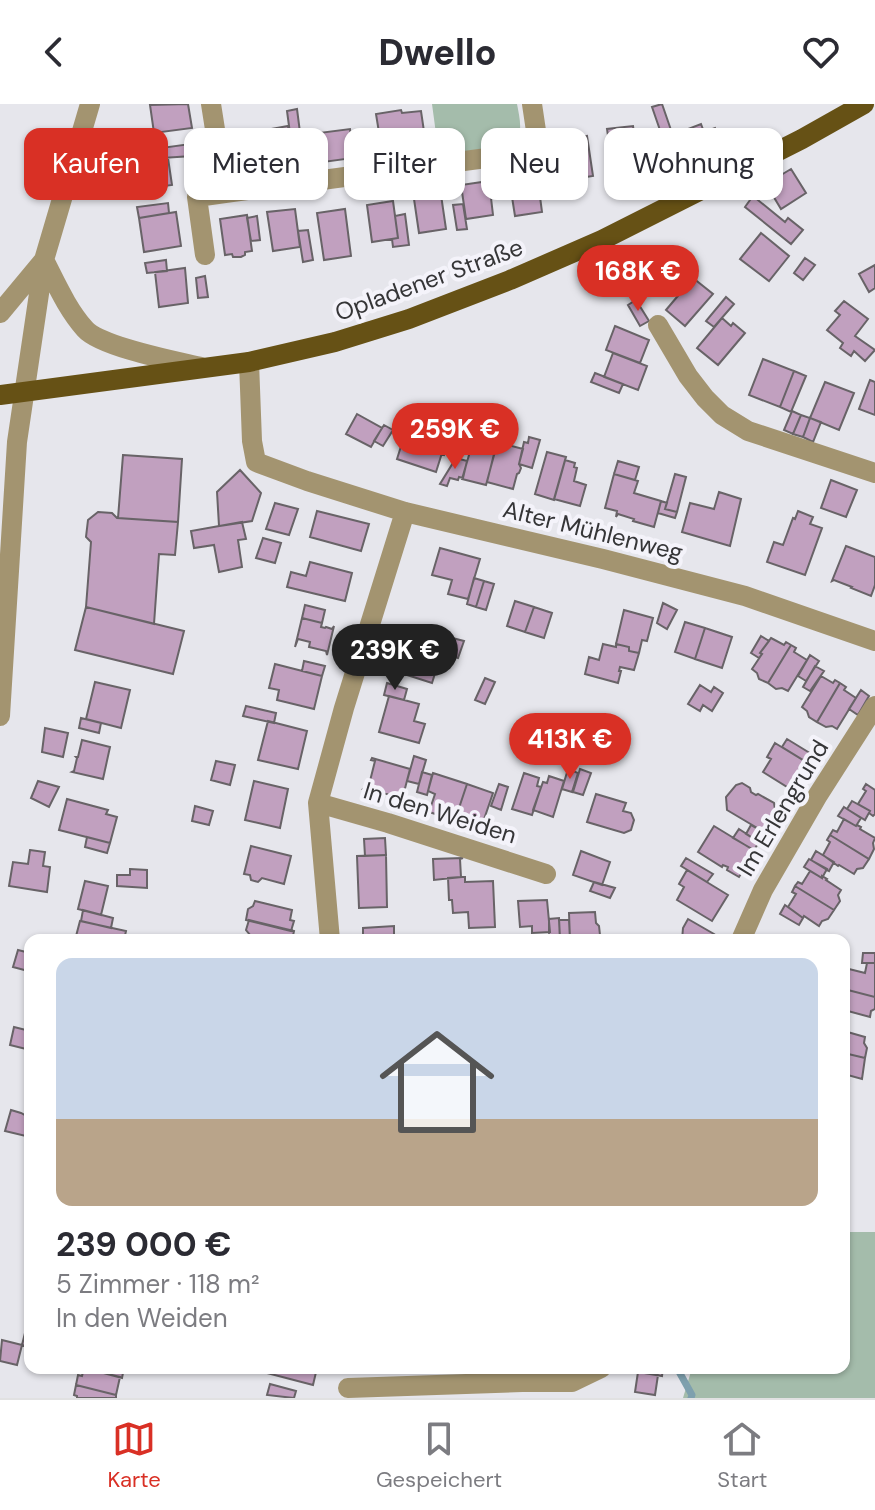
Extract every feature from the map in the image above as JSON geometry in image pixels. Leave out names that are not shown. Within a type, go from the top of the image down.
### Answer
[{"type":"main road","name":"Opladener Straße","points":[[0,395],[249,362],[335,342],[409,319],[602,240],[802,139],[864,104]]},
{"type":"street","points":[[0,716],[17,442],[24,393],[44,260],[90,104]]},
{"type":"street","points":[[211,104],[215,128]]},
{"type":"street","points":[[328,179],[539,151],[532,104]]},
{"type":"street","points":[[197,200],[205,255]]},
{"type":"street","points":[[0,313],[44,260]]},
{"type":"street","points":[[44,260],[69,307],[92,336],[133,351],[201,367]]},
{"type":"street","points":[[658,325],[688,376],[722,415],[748,431],[875,473]]},
{"type":"street","name":"Alter Mühlenweg","points":[[249,362],[252,441],[256,462],[405,512],[745,596],[875,641]]},
{"type":"street","points":[[0,495],[13,520]]},
{"type":"street","points":[[330,934],[318,803],[405,512]]},
{"type":"street","name":"Im Erlengrund","points":[[743,934],[770,877],[875,706]]},
{"type":"street","name":"In den Weiden","points":[[318,803],[546,874]]},
{"type":"street","points":[[348,1385],[572,1382],[589,1374]]},
{"type":"green space","points":[[432,104],[517,104],[520,128],[481,128],[481,151],[465,153],[465,128],[435,128]]},
{"type":"green space","points":[[850,1232],[875,1232],[875,1398],[683,1398],[690,1374],[850,1374]]},
{"type":"building","points":[[188,104],[192,128],[168,131],[168,128],[153,128],[150,105]]},
{"type":"building","points":[[662,104],[670,128],[659,128],[652,107]]},
{"type":"building","points":[[297,109],[299,128],[289,128],[287,111]]},
{"type":"building","points":[[421,111],[424,128],[378,128],[376,114]]},
{"type":"building","points":[[344,130],[344,159],[328,161],[328,132]]},
{"type":"building","points":[[588,143],[593,176],[588,177]]},
{"type":"building","points":[[184,145],[184,157],[168,158],[168,147]]},
{"type":"building","points":[[168,158],[172,185],[168,186]]},
{"type":"building","points":[[791,169],[806,193],[781,209],[776,200],[783,200],[783,174]]},
{"type":"building","points":[[481,182],[481,200],[491,200],[493,215],[466,219],[465,184]]},
{"type":"building","points":[[414,200],[442,200],[446,229],[419,233]]},
{"type":"building","points":[[512,200],[540,200],[542,212],[515,216]]},
{"type":"building","points":[[750,200],[758,200],[785,222],[788,218],[803,230],[791,244],[745,207]]},
{"type":"building","points":[[393,201],[398,238],[372,242],[367,205]]},
{"type":"building","points":[[168,203],[169,213],[139,218],[137,207]]},
{"type":"building","points":[[463,204],[467,229],[457,230],[453,205]]},
{"type":"building","points":[[295,209],[300,247],[273,251],[267,212]]},
{"type":"building","points":[[345,209],[351,256],[324,260],[317,213]]},
{"type":"building","points":[[176,212],[181,246],[144,252],[139,218]]},
{"type":"building","points":[[405,214],[409,245],[393,247],[392,239],[398,238],[395,216]]},
{"type":"building","points":[[247,215],[252,251],[245,252],[241,257],[225,255],[220,219]]},
{"type":"building","points":[[257,216],[260,240],[251,241],[247,218]]},
{"type":"building","points":[[308,230],[313,260],[303,262],[298,231]]},
{"type":"building","points":[[761,233],[789,256],[769,281],[740,259]]},
{"type":"building","points":[[805,258],[815,265],[803,280],[794,273]]},
{"type":"building","points":[[166,260],[167,271],[147,273],[145,263]]},
{"type":"building","points":[[875,265],[875,288],[869,292],[859,274]]},
{"type":"building","points":[[185,268],[188,303],[159,307],[155,272]]},
{"type":"building","points":[[205,276],[208,297],[198,298],[196,278]]},
{"type":"building","points":[[693,278],[713,294],[685,326],[666,310]]},
{"type":"building","points":[[726,297],[734,304],[714,327],[706,321]]},
{"type":"building","points":[[636,300],[649,321],[640,326],[628,305]]},
{"type":"building","points":[[844,301],[868,319],[855,336],[875,350],[865,361],[854,351],[851,356],[840,348],[843,343],[827,330],[840,315],[835,311]]},
{"type":"building","points":[[722,318],[745,333],[718,365],[697,348]]},
{"type":"building","points":[[615,326],[649,340],[640,363],[606,350]]},
{"type":"building","points":[[613,353],[647,366],[638,390],[604,377]]},
{"type":"building","points":[[763,359],[794,371],[780,407],[749,395]]},
{"type":"building","points":[[794,371],[806,376],[791,412],[780,407]]},
{"type":"building","points":[[595,373],[623,384],[619,393],[591,382]]},
{"type":"building","points":[[870,380],[875,382],[875,415],[859,409]]},
{"type":"building","points":[[825,382],[854,393],[839,430],[810,418]]},
{"type":"building","points":[[792,411],[801,415],[793,434],[784,430]]},
{"type":"building","points":[[357,414],[382,428],[371,447],[346,434]]},
{"type":"building","points":[[415,415],[453,428],[444,455],[405,441]]},
{"type":"building","points":[[801,415],[810,418],[803,437],[793,434]]},
{"type":"building","points":[[810,418],[821,422],[813,442],[803,437]]},
{"type":"building","points":[[384,425],[393,430],[383,446],[374,441]]},
{"type":"building","points":[[529,437],[540,440],[532,468],[519,464],[524,442],[528,443]]},
{"type":"building","points":[[474,438],[497,444],[486,485],[462,479]]},
{"type":"building","points":[[403,440],[442,453],[436,472],[397,459]]},
{"type":"building","points":[[497,442],[523,449],[519,464],[521,468],[513,489],[487,482]]},
{"type":"building","points":[[547,452],[566,457],[554,500],[535,494]]},
{"type":"building","points":[[123,455],[182,459],[178,522],[118,518]]},
{"type":"building","points":[[456,458],[467,461],[463,478],[450,478],[447,486],[440,484]]},
{"type":"building","points":[[565,460],[575,463],[574,481],[586,485],[580,506],[554,499]]},
{"type":"building","points":[[618,461],[639,467],[635,480],[614,474]]},
{"type":"building","points":[[240,470],[261,493],[252,521],[219,526],[217,492]]},
{"type":"building","points":[[614,474],[638,481],[634,493],[661,501],[654,527],[618,514],[616,517],[617,511],[605,508]]},
{"type":"building","points":[[675,474],[686,477],[677,512],[665,509]]},
{"type":"building","points":[[831,480],[857,490],[846,517],[821,508]]},
{"type":"building","points":[[719,492],[741,499],[730,546],[682,532],[690,503],[714,509]]},
{"type":"building","points":[[661,501],[667,503],[665,509],[677,512],[675,518],[658,513]]},
{"type":"building","points":[[275,503],[298,509],[289,535],[266,529]]},
{"type":"building","points":[[317,511],[369,524],[361,551],[310,537]]},
{"type":"building","points":[[798,511],[813,517],[810,524],[822,528],[805,575],[767,562],[774,542],[783,545]]},
{"type":"building","points":[[98,512],[112,513],[117,518],[178,522],[175,555],[159,554],[154,624],[86,607],[91,542],[86,537],[88,520]]},
{"type":"building","points":[[242,522],[246,539],[238,540],[242,567],[219,572],[214,545],[194,548],[191,531]]},
{"type":"building","points":[[263,538],[281,543],[275,563],[256,558]]},
{"type":"building","points":[[846,546],[875,557],[875,585],[871,596],[832,581]]},
{"type":"building","points":[[440,548],[480,559],[468,599],[448,594],[452,580],[432,575]]},
{"type":"building","points":[[310,562],[352,573],[345,601],[287,587],[291,572],[306,576]]},
{"type":"building","points":[[474,578],[484,581],[476,607],[467,604]]},
{"type":"building","points":[[484,581],[494,584],[486,610],[476,607]]},
{"type":"building","points":[[515,601],[534,607],[525,632],[507,626]]},
{"type":"building","points":[[663,603],[677,610],[667,629],[657,623]]},
{"type":"building","points":[[305,605],[325,610],[322,623],[302,618]]},
{"type":"building","points":[[86,607],[184,631],[173,674],[75,650]]},
{"type":"building","points":[[534,607],[552,613],[544,638],[525,632]]},
{"type":"building","points":[[624,610],[653,618],[647,641],[642,640],[639,653],[616,644]]},
{"type":"building","points":[[302,618],[322,623],[321,627],[325,628],[332,629],[334,626],[327,655],[326,651],[309,647],[310,642],[298,639],[295,647]]},
{"type":"building","points":[[685,622],[705,628],[695,659],[675,652]]},
{"type":"building","points":[[705,628],[732,637],[722,668],[695,659]]},
{"type":"building","points":[[418,629],[437,634],[434,645],[415,639]]},
{"type":"building","points":[[437,634],[464,641],[458,658],[441,653],[443,648],[434,645]]},
{"type":"building","points":[[761,636],[769,641],[759,658],[751,653]]},
{"type":"building","points":[[407,637],[443,648],[432,683],[404,674],[405,668],[398,665]]},
{"type":"building","points":[[771,638],[791,645],[768,683],[759,679],[752,669]]},
{"type":"building","points":[[603,644],[629,647],[629,651],[639,653],[634,670],[620,667],[618,683],[585,674],[589,657],[599,660]]},
{"type":"building","points":[[791,645],[796,648],[794,652],[807,660],[788,691],[776,689],[768,683]]},
{"type":"building","points":[[810,655],[819,661],[806,681],[798,676]]},
{"type":"building","points":[[304,661],[325,666],[322,676],[302,671]]},
{"type":"building","points":[[275,664],[322,676],[314,709],[277,700],[279,690],[269,688]]},
{"type":"building","points":[[815,666],[824,671],[810,691],[803,687]]},
{"type":"building","points":[[821,676],[833,683],[835,680],[840,683],[817,722],[802,707]]},
{"type":"building","points":[[485,678],[495,682],[485,704],[475,700]]},
{"type":"building","points":[[95,682],[130,690],[121,728],[86,719]]},
{"type":"building","points":[[387,683],[407,689],[404,700],[384,695]]},
{"type":"building","points":[[840,683],[856,698],[837,729],[826,727],[817,722]]},
{"type":"building","points":[[700,685],[711,692],[714,687],[723,693],[712,711],[703,705],[700,711],[688,704]]},
{"type":"building","points":[[861,690],[869,696],[858,715],[849,709]]},
{"type":"building","points":[[389,696],[419,704],[414,721],[425,724],[419,743],[379,732]]},
{"type":"building","points":[[246,706],[276,713],[274,723],[243,716]]},
{"type":"building","points":[[81,718],[101,723],[99,733],[79,728]]},
{"type":"building","points":[[268,721],[307,731],[298,769],[258,760]]},
{"type":"building","points":[[45,728],[68,733],[63,757],[42,752]]},
{"type":"building","points":[[787,739],[813,755],[808,763],[782,747]]},
{"type":"building","points":[[82,740],[110,747],[103,779],[72,772]]},
{"type":"building","points":[[775,743],[806,762],[792,790],[763,772],[771,759],[767,757]]},
{"type":"building","points":[[414,756],[426,760],[419,784],[407,781]]},
{"type":"building","points":[[372,758],[410,769],[402,800],[401,797],[363,789],[368,789],[375,761]]},
{"type":"building","points":[[216,761],[235,765],[230,785],[211,780]]},
{"type":"building","points":[[568,769],[578,773],[572,792],[562,789]]},
{"type":"building","points":[[580,769],[591,773],[583,795],[573,792]]},
{"type":"building","points":[[422,772],[432,775],[427,795],[417,792]]},
{"type":"building","points":[[433,773],[467,784],[455,820],[429,812],[435,794],[428,791]]},
{"type":"building","points":[[524,773],[539,778],[537,786],[541,787],[532,815],[512,809]]},
{"type":"building","points":[[549,776],[564,781],[553,817],[533,810],[543,782],[547,783]]},
{"type":"building","points":[[38,781],[59,787],[49,807],[31,798]]},
{"type":"building","points":[[254,781],[288,789],[280,828],[245,820]]},
{"type":"building","points":[[742,783],[751,792],[774,803],[775,809],[764,828],[759,829],[727,810],[726,797],[736,785]]},
{"type":"building","points":[[467,784],[493,793],[481,828],[455,820]]},
{"type":"building","points":[[499,784],[508,787],[501,810],[491,806]]},
{"type":"building","points":[[866,784],[875,790],[873,816],[858,804],[866,791],[863,789]]},
{"type":"building","points":[[596,794],[626,803],[623,811],[631,813],[634,820],[631,830],[624,833],[587,822]]},
{"type":"building","points":[[67,799],[108,810],[106,814],[117,817],[110,843],[59,830]]},
{"type":"building","points":[[852,801],[870,811],[865,820],[847,809]]},
{"type":"building","points":[[195,806],[213,811],[209,825],[192,821]]},
{"type":"building","points":[[844,807],[861,818],[856,826],[838,816]]},
{"type":"building","points":[[844,819],[875,838],[869,859],[830,835],[833,830],[837,832]]},
{"type":"building","points":[[751,825],[769,836],[764,845],[746,834]]},
{"type":"building","points":[[714,826],[755,851],[739,877],[727,870],[728,867],[722,867],[698,852]]},
{"type":"building","points":[[739,829],[759,842],[754,850],[733,838]]},
{"type":"building","points":[[830,835],[869,859],[863,868],[857,869],[854,874],[823,855]]},
{"type":"building","points":[[87,837],[110,843],[107,853],[85,847]]},
{"type":"building","points":[[385,838],[386,855],[365,856],[364,839]]},
{"type":"building","points":[[251,846],[291,856],[284,884],[262,878],[258,882],[244,874]]},
{"type":"building","points":[[30,850],[45,852],[43,866],[50,867],[47,892],[9,886],[13,862],[28,864]]},
{"type":"building","points":[[581,851],[610,862],[602,885],[573,875]]},
{"type":"building","points":[[816,851],[834,862],[829,871],[811,860]]},
{"type":"building","points":[[386,855],[387,907],[359,908],[357,856]]},
{"type":"building","points":[[463,858],[460,859],[461,877],[434,880],[433,859]]},
{"type":"building","points":[[686,858],[713,874],[707,882],[681,866]]},
{"type":"building","points":[[809,859],[827,869],[822,878],[804,867]]},
{"type":"building","points":[[130,869],[147,870],[147,888],[117,886],[117,875],[130,875]]},
{"type":"building","points":[[687,870],[728,895],[712,921],[677,900],[684,887],[679,884]]},
{"type":"building","points":[[810,871],[841,890],[838,895],[840,901],[834,910],[795,886],[798,882],[802,884]]},
{"type":"building","points":[[465,877],[465,882],[493,881],[495,927],[469,928],[468,912],[453,913],[448,878]]},
{"type":"building","points":[[85,881],[108,886],[101,915],[78,909]]},
{"type":"building","points":[[594,882],[615,888],[610,898],[590,891]]},
{"type":"building","points":[[795,886],[834,910],[828,919],[819,926],[788,907],[796,894],[792,892]]},
{"type":"building","points":[[547,900],[550,932],[532,933],[532,926],[520,927],[518,901]]},
{"type":"building","points":[[255,901],[292,910],[290,920],[294,921],[291,931],[246,920],[248,909]]},
{"type":"building","points":[[785,905],[803,918],[799,925],[780,914]]},
{"type":"building","points":[[83,910],[113,918],[111,928],[81,921]]},
{"type":"building","points":[[595,912],[600,934],[570,934],[569,913]]},
{"type":"building","points":[[559,918],[560,934],[549,934],[549,919]]},
{"type":"building","points":[[688,919],[714,934],[682,934]]},
{"type":"building","points":[[249,920],[294,931],[293,934],[249,934],[246,930]]},
{"type":"building","points":[[559,920],[569,920],[570,934],[560,934]]},
{"type":"building","points":[[80,921],[126,931],[125,934],[77,934]]},
{"type":"building","points":[[394,926],[394,934],[363,934],[363,928]]},
{"type":"building","points":[[18,950],[24,952],[24,970],[13,967]]},
{"type":"building","points":[[863,953],[875,953],[875,963],[862,963]]},
{"type":"building","points":[[867,963],[875,963],[875,997],[850,991],[850,969],[865,973]]},
{"type":"building","points":[[850,991],[875,997],[875,1009],[870,1017],[850,1012]]},
{"type":"building","points":[[14,1027],[24,1030],[24,1048],[10,1045]]},
{"type":"building","points":[[850,1033],[865,1037],[865,1058],[850,1054]]},
{"type":"building","points":[[850,1054],[865,1058],[862,1079],[850,1076]]},
{"type":"building","points":[[11,1110],[24,1115],[24,1136],[5,1131]]},
{"type":"building","points":[[2,1340],[22,1345],[17,1365],[0,1361]]},
{"type":"building","points":[[108,1374],[120,1377],[116,1395],[76,1385],[78,1375]]},
{"type":"building","points":[[271,1374],[316,1374],[313,1385]]},
{"type":"building","points":[[638,1374],[658,1375],[655,1395],[635,1392]]},
{"type":"building","points":[[270,1384],[296,1391],[294,1398],[267,1395]]},
{"type":"building","points":[[76,1385],[116,1395],[116,1398],[77,1398],[74,1395]]},
{"type":"waterway","points":[[680,1374],[691,1398]]}]
